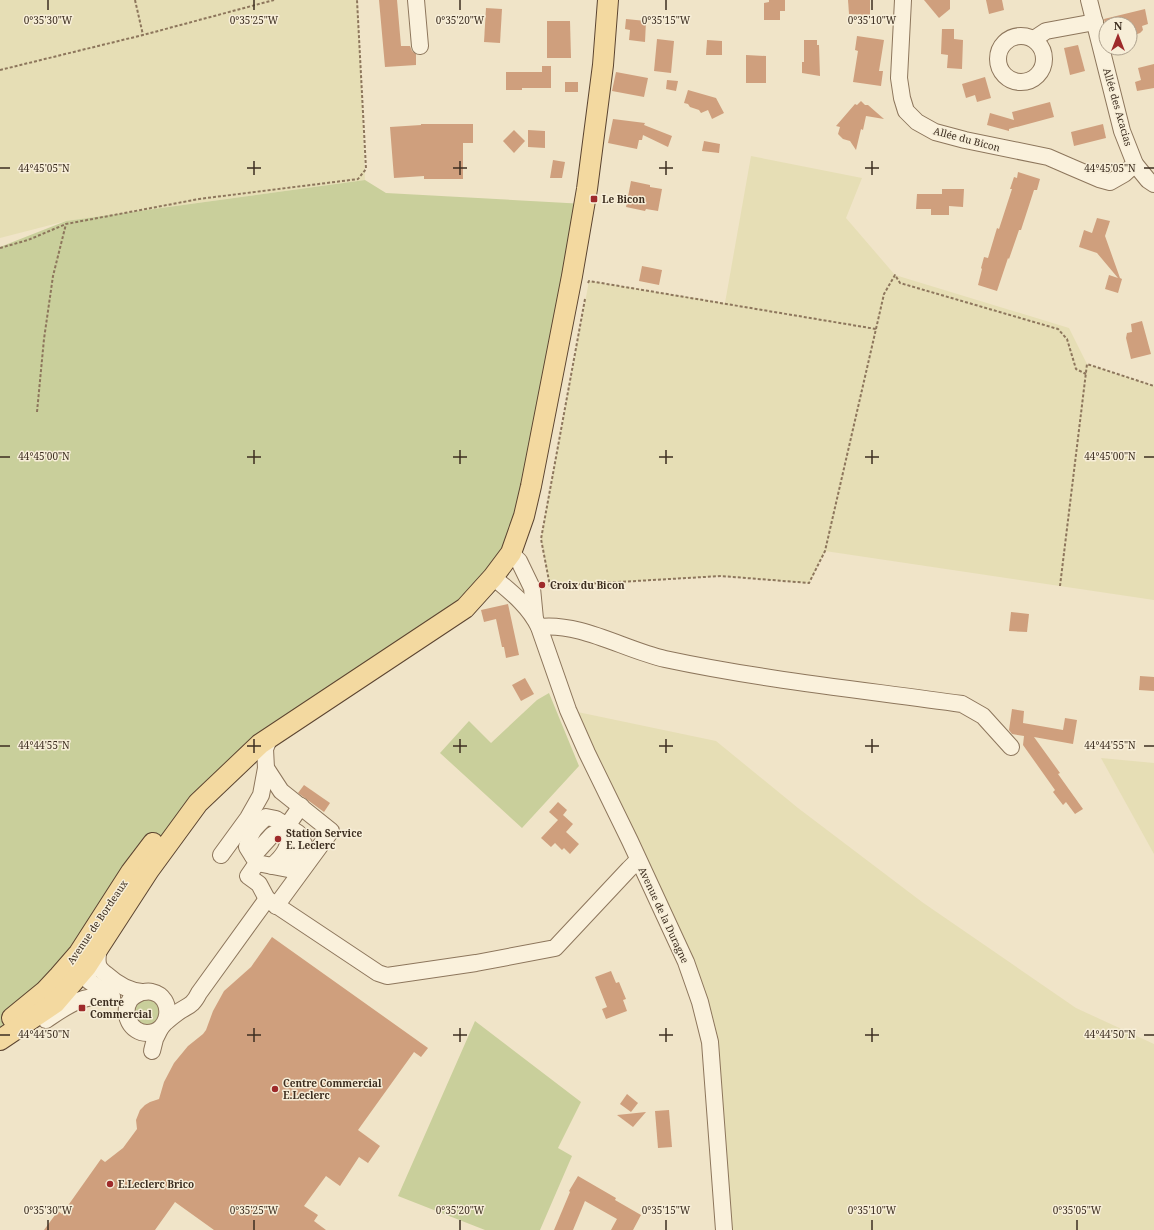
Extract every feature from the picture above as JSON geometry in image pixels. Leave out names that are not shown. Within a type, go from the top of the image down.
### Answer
[{"type":"main road","points":[[83,965],[99,949],[149,870],[198,803],[263,743],[465,608],[493,577],[511,553],[524,516],[531,486],[585,204],[600,95],[608,0]]},
{"type":"main road","name":"Avenue de Bordeaux","points":[[83,965],[79,953],[131,872],[153,844],[219,775],[263,743]]},
{"type":"main road","name":"Avenue de Bordeaux","points":[[0,1027],[45,991],[83,965]]},
{"type":"main road","name":"Avenue de Bordeaux","points":[[0,1040],[55,1003],[83,965]]},
{"type":"street","points":[[416,0],[420,46]]},
{"type":"street","name":"Allée du Bicon","points":[[903,0],[899,78],[902,98],[906,111],[917,122],[935,132],[965,140],[1048,157],[1098,180],[1110,182],[1124,174],[1135,164]]},
{"type":"street","name":"Allée des Acacias","points":[[1090,0],[1094,22],[1122,131],[1135,164],[1148,180],[1154,184]]},
{"type":"street","points":[[1034,39],[1046,31],[1094,22]]},
{"type":"street","name":"Avenue de la Duragne","points":[[511,553],[519,561],[532,588],[537,623],[571,717],[686,962],[700,1002],[710,1042],[724,1230]]},
{"type":"street","name":"Avenue de la Duragne","points":[[493,577],[516,596],[537,623]]},
{"type":"street","points":[[537,623],[580,631],[663,658],[735,673],[962,704],[983,716],[1011,747]]},
{"type":"street","points":[[221,855],[248,818],[261,795],[266,768],[265,749],[263,743]]},
{"type":"street","points":[[83,965],[89,981],[112,997],[126,1013],[130,1024],[134,1029],[157,1028],[178,1012],[190,1006],[271,902],[331,831],[281,791],[266,768]]},
{"type":"street","points":[[260,863],[282,858],[288,845],[289,828],[301,806]]},
{"type":"street","points":[[289,828],[272,835],[260,863],[259,884],[271,902],[378,973],[387,976],[556,948],[638,860]]},
{"type":"street","points":[[83,965],[125,988],[142,992],[153,992],[163,998],[168,1009],[168,1015],[157,1028]]},
{"type":"street","points":[[126,1013],[130,1000],[142,992]]},
{"type":"street","points":[[0,1050],[67,1006],[84,998],[100,996],[112,997]]},
{"type":"street","points":[[166,1003],[176,1006],[195,1000]]},
{"type":"path","points":[[135,0],[143,35]]},
{"type":"path","points":[[0,70],[143,35],[274,0]]},
{"type":"path","points":[[0,248],[28,240],[66,224],[199,199],[358,180],[366,169],[357,0]]},
{"type":"path","points":[[37,412],[44,339],[53,276],[66,224]]},
{"type":"path","points":[[586,297],[541,539],[550,586],[721,576],[809,583],[825,551],[884,294],[895,275],[900,283],[1058,329],[1067,339],[1076,369],[1086,374]]},
{"type":"path","points":[[587,289],[588,281],[876,329]]},
{"type":"path","points":[[1060,586],[1087,364],[1154,386]]},
{"type":"shaded area","points":[[0,0],[358,0],[365,180],[66,221],[0,238]]},
{"type":"shaded area","points":[[751,156],[862,178],[846,218],[895,275],[1069,328],[1087,364],[1154,386],[1154,600],[825,551],[809,583],[721,576],[550,586],[541,539],[589,281],[725,303]]},
{"type":"shaded area","points":[[568,710],[716,741],[798,808],[922,902],[1076,1008],[1154,1044],[1154,1230],[724,1230],[700,1002]]},
{"type":"shaded area","points":[[1101,758],[1154,763],[1154,854]]},
{"type":"green space","points":[[365,180],[386,193],[585,204],[531,486],[493,577],[260,744],[0,1040],[0,247],[66,221]]},
{"type":"green space","points":[[549,693],[579,766],[522,828],[440,753],[469,721],[491,743],[537,700]]},
{"type":"green space","points":[[142,1000],[154,1002],[159,1008],[160,1016],[158,1020],[150,1026],[137,1023],[133,1010]]},
{"type":"green space","points":[[475,1021],[581,1102],[558,1148],[572,1156],[540,1230],[485,1230],[398,1196]]},
{"type":"building","points":[[379,0],[397,0],[401,46],[410,46],[412,51],[416,54],[416,65],[385,67]]},
{"type":"building","points":[[769,0],[785,0],[785,11],[780,11],[780,20],[764,20],[764,3],[769,2]]},
{"type":"building","points":[[848,0],[870,0],[870,15],[849,14]]},
{"type":"building","points":[[924,0],[950,0],[950,9],[939,18]]},
{"type":"building","points":[[986,0],[1002,0],[1004,10],[989,14]]},
{"type":"building","points":[[486,8],[502,9],[500,43],[484,42]]},
{"type":"building","points":[[1145,9],[1148,24],[1142,26],[1143,30],[1138,34],[1138,16],[1116,16]]},
{"type":"building","points":[[626,19],[646,21],[645,42],[629,40],[630,30],[625,29]]},
{"type":"building","points":[[547,21],[570,21],[571,58],[547,58]]},
{"type":"building","points":[[942,29],[954,29],[954,39],[963,40],[962,69],[947,68],[948,55],[941,54]]},
{"type":"building","points":[[857,36],[884,40],[879,71],[883,71],[881,86],[853,82],[858,51],[855,50]]},
{"type":"building","points":[[657,39],[674,41],[671,73],[654,71]]},
{"type":"building","points":[[707,40],[722,41],[722,55],[706,55]]},
{"type":"building","points":[[804,40],[817,40],[817,45],[819,45],[820,76],[802,73],[802,62],[804,62]]},
{"type":"building","points":[[1078,45],[1085,71],[1070,75],[1064,48]]},
{"type":"building","points":[[746,55],[766,56],[766,83],[746,83]]},
{"type":"building","points":[[1154,64],[1154,88],[1137,91],[1135,82],[1141,80],[1138,68]]},
{"type":"building","points":[[542,66],[551,66],[551,88],[522,88],[522,90],[506,90],[506,72],[542,72]]},
{"type":"building","points":[[616,72],[648,78],[644,97],[612,91]]},
{"type":"building","points":[[985,77],[991,98],[977,102],[975,95],[966,98],[962,84]]},
{"type":"building","points":[[667,80],[678,81],[676,91],[666,89]]},
{"type":"building","points":[[565,82],[578,82],[578,92],[565,92]]},
{"type":"building","points":[[688,90],[716,98],[724,113],[712,119],[708,110],[701,113],[699,110],[690,107],[688,104],[684,103]]},
{"type":"building","points":[[861,101],[884,119],[866,116],[856,150],[850,141],[843,139],[838,134],[840,127],[836,126],[855,104],[857,105]]},
{"type":"building","points":[[1050,102],[1054,117],[1009,129],[1009,131],[987,125],[990,113],[1014,120],[1012,112]]},
{"type":"building","points":[[613,119],[645,123],[644,125],[672,136],[668,147],[643,135],[642,140],[639,140],[637,149],[608,143]]},
{"type":"building","points":[[421,124],[473,124],[473,143],[463,143],[463,179],[424,179],[424,176],[394,178],[390,127]]},
{"type":"building","points":[[1103,124],[1106,138],[1074,146],[1071,132]]},
{"type":"building","points":[[514,130],[525,141],[514,153],[503,141]]},
{"type":"building","points":[[528,130],[545,131],[545,148],[528,147]]},
{"type":"building","points":[[704,141],[720,144],[719,153],[702,151]]},
{"type":"building","points":[[553,160],[565,162],[562,178],[550,178]]},
{"type":"building","points":[[1018,172],[1040,179],[1037,190],[1034,190],[1021,230],[1019,230],[997,291],[978,285],[981,268],[984,257],[988,258],[997,228],[999,229],[1012,189],[1010,189],[1014,177],[1017,178]]},
{"type":"building","points":[[631,181],[662,189],[658,211],[646,209],[645,211],[626,207]]},
{"type":"building","points":[[942,189],[964,189],[963,207],[949,206],[949,215],[931,215],[931,209],[916,209],[917,194],[942,194]]},
{"type":"building","points":[[1097,218],[1110,221],[1105,236],[1120,278],[1122,279],[1118,293],[1105,289],[1109,275],[1118,278],[1097,253],[1079,247],[1084,230],[1092,233]]},
{"type":"building","points":[[642,266],[662,270],[659,285],[639,281]]},
{"type":"building","points":[[1142,321],[1151,354],[1131,359],[1126,338],[1127,333],[1132,332],[1131,324]]},
{"type":"building","points":[[508,604],[519,655],[506,658],[496,619],[484,622],[481,610]]},
{"type":"building","points":[[1011,612],[1029,614],[1027,632],[1009,631]]},
{"type":"building","points":[[1140,676],[1154,677],[1154,691],[1139,690]]},
{"type":"building","points":[[525,678],[534,694],[521,701],[512,685]]},
{"type":"building","points":[[1012,709],[1024,711],[1023,723],[1063,730],[1065,718],[1077,720],[1073,744],[1034,737],[1060,773],[1058,774],[1083,809],[1075,814],[1066,802],[1063,805],[1053,792],[1055,790],[1023,745],[1024,736],[1012,734],[1009,730]]},
{"type":"building","points":[[304,785],[330,803],[324,812],[298,793]]},
{"type":"building","points":[[558,802],[567,810],[563,815],[573,824],[566,832],[579,844],[570,854],[564,848],[562,850],[555,843],[551,847],[541,838],[558,820],[549,812]]},
{"type":"building","name":"Centre Commercial E.Leclerc","points":[[272,937],[428,1048],[421,1057],[414,1052],[358,1130],[380,1146],[368,1163],[359,1157],[340,1186],[326,1176],[304,1206],[318,1215],[314,1221],[326,1230],[214,1230],[175,1202],[155,1230],[44,1230],[58,1211],[62,1214],[101,1159],[105,1162],[123,1148],[137,1129],[136,1120],[140,1110],[150,1102],[159,1099],[164,1082],[174,1063],[188,1046],[206,1030],[213,1011],[224,991],[251,967]]},
{"type":"building","points":[[611,971],[616,983],[619,982],[626,999],[623,1000],[627,1011],[606,1019],[602,1009],[607,1007],[595,977]]},
{"type":"building","points":[[627,1094],[638,1103],[631,1112],[620,1104]]},
{"type":"building","points":[[669,1110],[672,1147],[658,1148],[655,1111]]},
{"type":"building","points":[[646,1112],[633,1127],[617,1115]]},
{"type":"building","points":[[578,1176],[616,1198],[615,1200],[641,1215],[633,1230],[611,1230],[617,1219],[585,1201],[573,1230],[554,1230],[570,1192],[569,1191]]},
{"type":"place","name":"Le Bicon","points":[[594,199]]},
{"type":"place","name":"Croix du Bicon","points":[[542,585]]},
{"type":"place","name":"Station Service E. Leclerc","points":[[278,839]]},
{"type":"place","name":"Centre Commercial","points":[[82,1008]]},
{"type":"place","name":"Centre Commercial E.Leclerc","points":[[275,1089]]},
{"type":"place","name":"E.Leclerc Brico","points":[[110,1184]]}]
